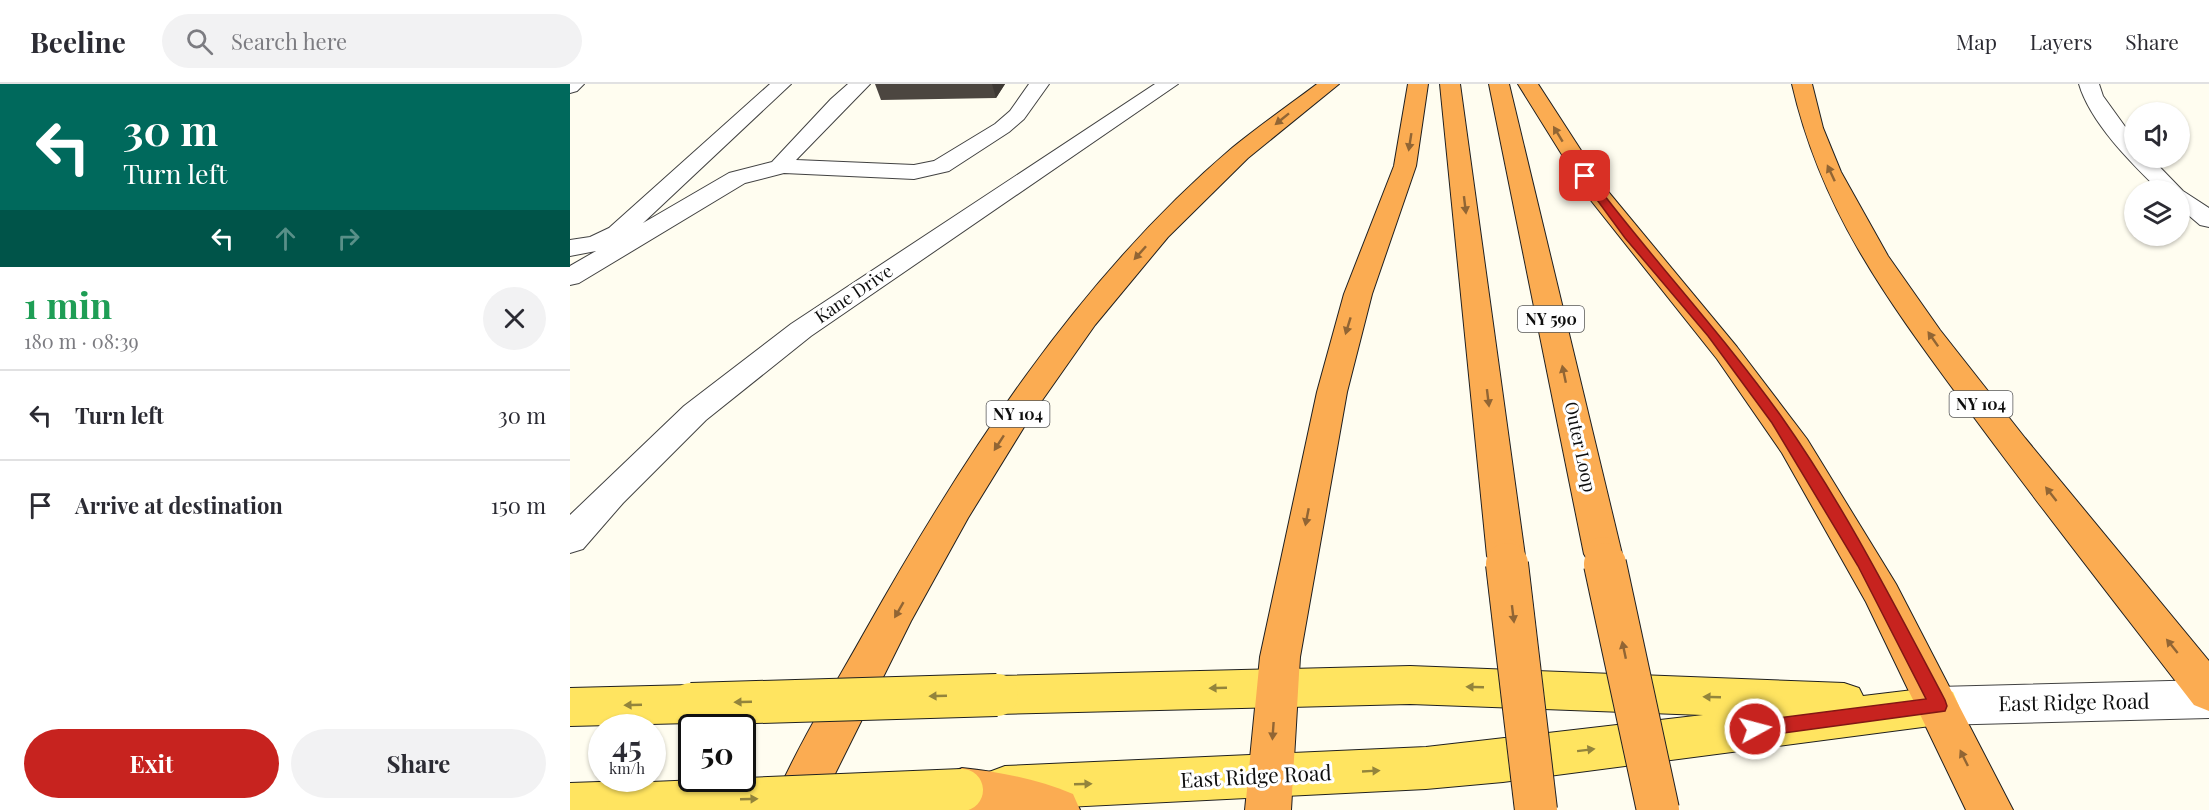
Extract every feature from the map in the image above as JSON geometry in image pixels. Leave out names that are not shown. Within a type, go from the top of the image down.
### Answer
[{"type":"highway","name":"NY 104","points":[[792,810],[875,651],[956,511],[1022,408],[1080,327],[1135,259],[1195,196],[1273,125],[1329,84]]},
{"type":"highway","points":[[1269,793],[1276,686],[1284,632],[1338,365],[1358,294],[1405,166],[1418,84]]},
{"type":"highway","points":[[1450,84],[1536,810]]},
{"type":"highway","name":"Outer Loop","points":[[1499,84],[1658,810]]},
{"type":"highway","points":[[1528,84],[1597,194],[1712,333],[1789,438],[1864,562],[1990,810]]},
{"type":"highway","name":"NY 104","points":[[1803,86],[1812,124],[1828,167],[1854,218],[1891,278],[1941,351],[2010,442],[2209,692]]},
{"type":"highway","points":[[962,790],[995,794],[1057,810]]},
{"type":"main road","name":"East Ridge Road","points":[[570,707],[1276,686],[1410,685],[1938,706]]},
{"type":"main road","name":"East Ridge Road","points":[[570,806],[962,790],[1269,793],[1938,706]]},
{"type":"street","points":[[570,87],[574,84]]},
{"type":"street","points":[[570,248],[597,243],[618,233],[781,84]]},
{"type":"street","points":[[784,166],[783,161],[838,103],[860,84]]},
{"type":"street","points":[[570,277],[737,178],[784,166],[914,172],[941,166],[1002,128],[1017,115],[1039,84]]},
{"type":"street","name":"Kane Drive","points":[[570,539],[611,494],[695,413],[801,330],[1167,84]]},
{"type":"street","points":[[2089,84],[2093,97],[2124,139]]},
{"type":"street","points":[[2149,168],[2162,180]]},
{"type":"street","points":[[2190,205],[2209,220]]},
{"type":"street","name":"East Ridge Road","points":[[1938,706],[2209,699]]},
{"type":"route","points":[[1585,176],[1612,214],[1712,333],[1761,397],[1795,447],[1864,562],[1938,706],[1755,729]]}]
